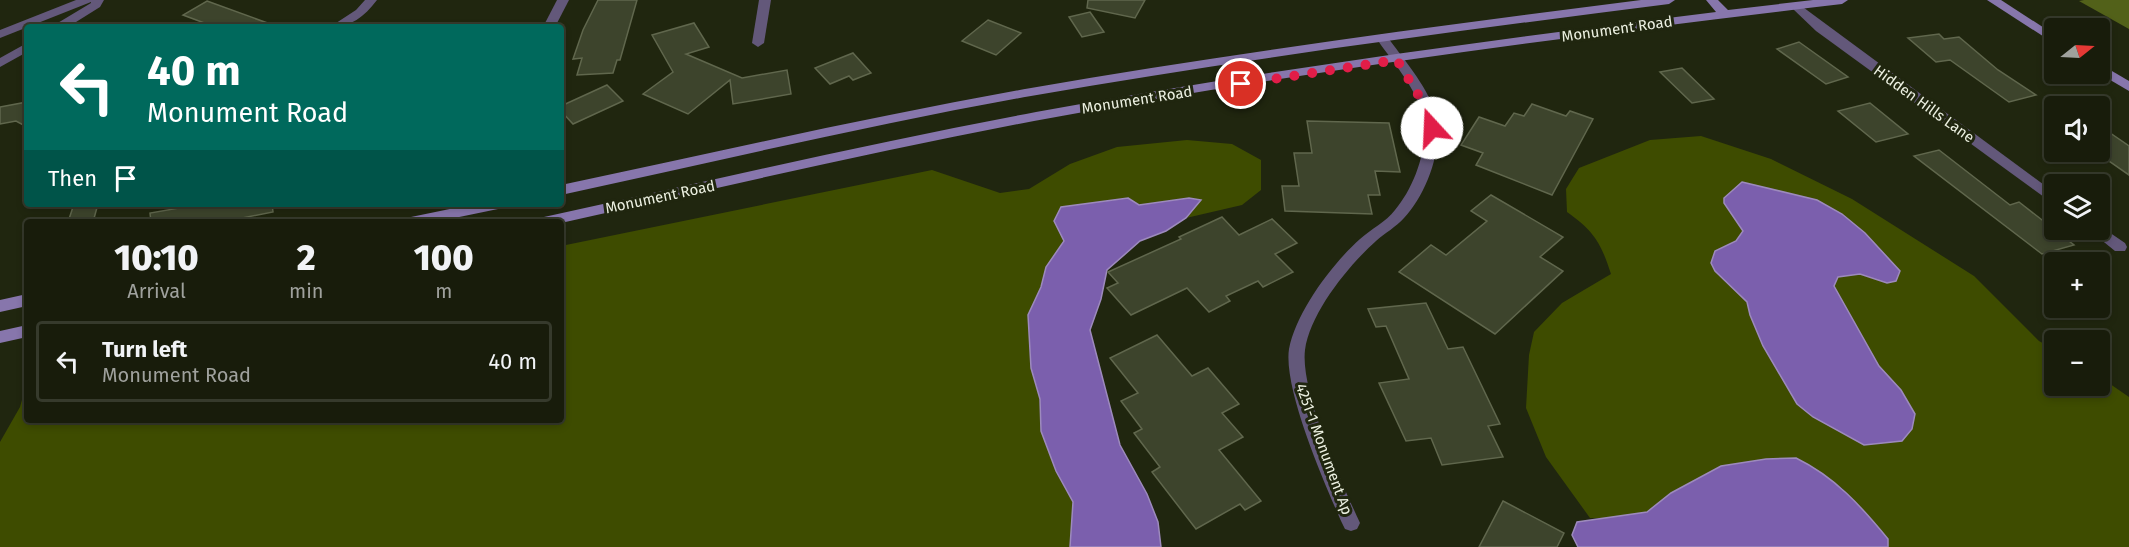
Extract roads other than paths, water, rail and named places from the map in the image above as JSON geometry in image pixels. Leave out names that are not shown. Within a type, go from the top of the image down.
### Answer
[{"type":"street","points":[[26,24],[87,0]]},
{"type":"street","points":[[65,24],[96,5],[98,0]]},
{"type":"street","points":[[341,24],[360,13],[371,0]]},
{"type":"street","points":[[551,24],[563,0]]},
{"type":"street","points":[[758,43],[765,0]]},
{"type":"street","name":"Monument Road","points":[[564,189],[988,101],[1097,81],[1382,38],[1669,0]]},
{"type":"street","points":[[1712,0],[1726,15]]},
{"type":"street","name":"Monument Road","points":[[558,219],[1052,114],[1397,60],[1726,15],[1794,3],[1842,0]]},
{"type":"street","points":[[1993,0],[2044,33]]},
{"type":"street","name":"Hidden Hills Lane","points":[[1794,3],[1820,28],[2044,192]]},
{"type":"street","points":[[1602,8],[1620,29]]},
{"type":"street","points":[[0,34],[24,25]]},
{"type":"street","name":"4251-1 Monument Ap","points":[[1351,523],[1302,393],[1296,373],[1297,352],[1312,308],[1360,248],[1401,213],[1409,200],[1431,145],[1432,128],[1428,111],[1382,38]]},
{"type":"street","points":[[3,59],[24,48]]},
{"type":"street","points":[[2110,75],[2129,87]]},
{"type":"street","points":[[426,219],[484,207]]},
{"type":"street","points":[[2110,240],[2120,247]]},
{"type":"street","points":[[0,306],[24,301]]},
{"type":"street","points":[[0,336],[24,332]]}]
